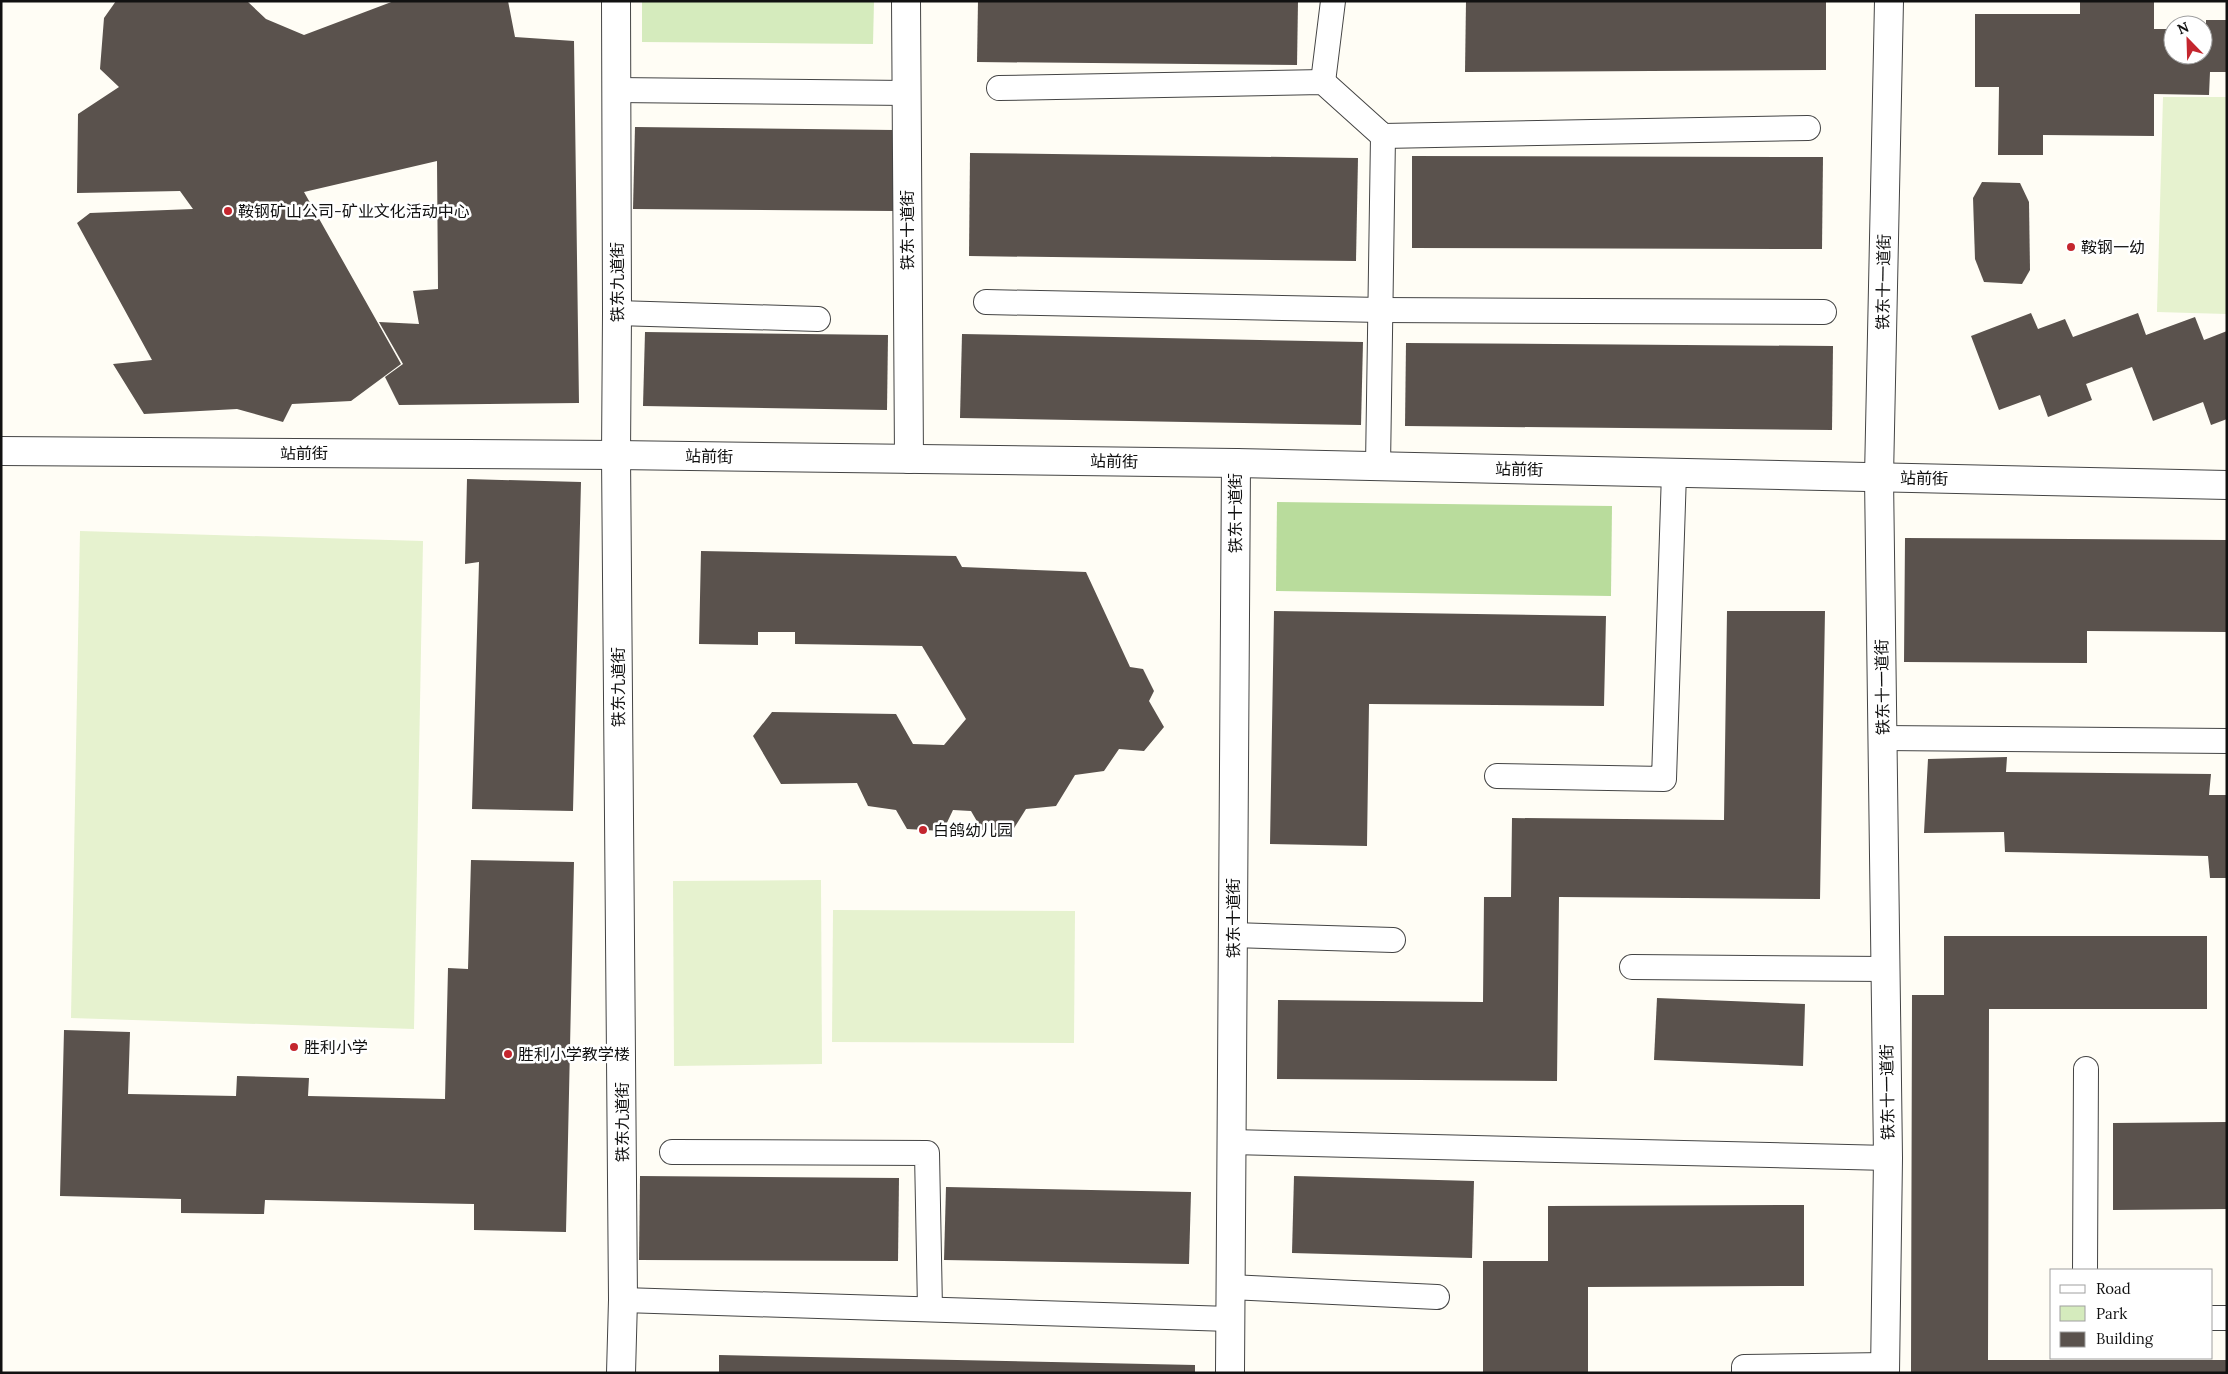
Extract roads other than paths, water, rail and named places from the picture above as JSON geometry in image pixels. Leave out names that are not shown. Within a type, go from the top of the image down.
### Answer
[{"type":"street","name":"铁东九道街","points":[[616,1],[618,312],[616,455],[623,1300],[620,1373]]},
{"type":"street","name":"铁东十道街","points":[[906,1],[908,458]]},
{"type":"street","name":"铁东十一道街","points":[[1885,1369],[1888,1158],[1879,477],[1889,1]]},
{"type":"street","name":"站前街","points":[[1,451],[616,455],[1236,463],[2227,485]]},
{"type":"street","name":"铁东十道街","points":[[1230,1373],[1236,463]]},
{"type":"lane","points":[[1324,82],[1333,1]]},
{"type":"lane","points":[[999,88],[1324,82],[1383,136],[1808,128]]},
{"type":"lane","points":[[616,90],[907,93]]},
{"type":"lane","points":[[1378,466],[1383,136]]},
{"type":"lane","points":[[986,302],[1381,310],[1824,312]]},
{"type":"lane","points":[[618,312],[818,319]]},
{"type":"lane","points":[[1497,776],[1664,779],[1674,473]]},
{"type":"lane","points":[[1882,738],[2227,741]]},
{"type":"lane","points":[[1233,935],[1393,940]]},
{"type":"lane","points":[[1632,967],[1886,969]]},
{"type":"lane","points":[[2085,1269],[2086,1069]]},
{"type":"lane","points":[[1231,1142],[1888,1158]]},
{"type":"lane","points":[[672,1152],[927,1153],[930,1309]]},
{"type":"lane","points":[[1230,1286],[1437,1297]]},
{"type":"lane","points":[[623,1300],[1230,1319]]},
{"type":"lane","points":[[2213,1318],[2227,1318]]},
{"type":"lane","points":[[1744,1373],[1744,1367],[1885,1369]]},
{"type":"place","name":"鞍钢矿山公司-矿业文化活动中心","points":[[228,211]]},
{"type":"place","name":"鞍钢一幼","points":[[2071,247]]},
{"type":"place","name":"白鸽幼儿园","points":[[923,830]]},
{"type":"place","name":"胜利小学","points":[[294,1047]]},
{"type":"place","name":"胜利小学教学楼","points":[[508,1054]]}]
